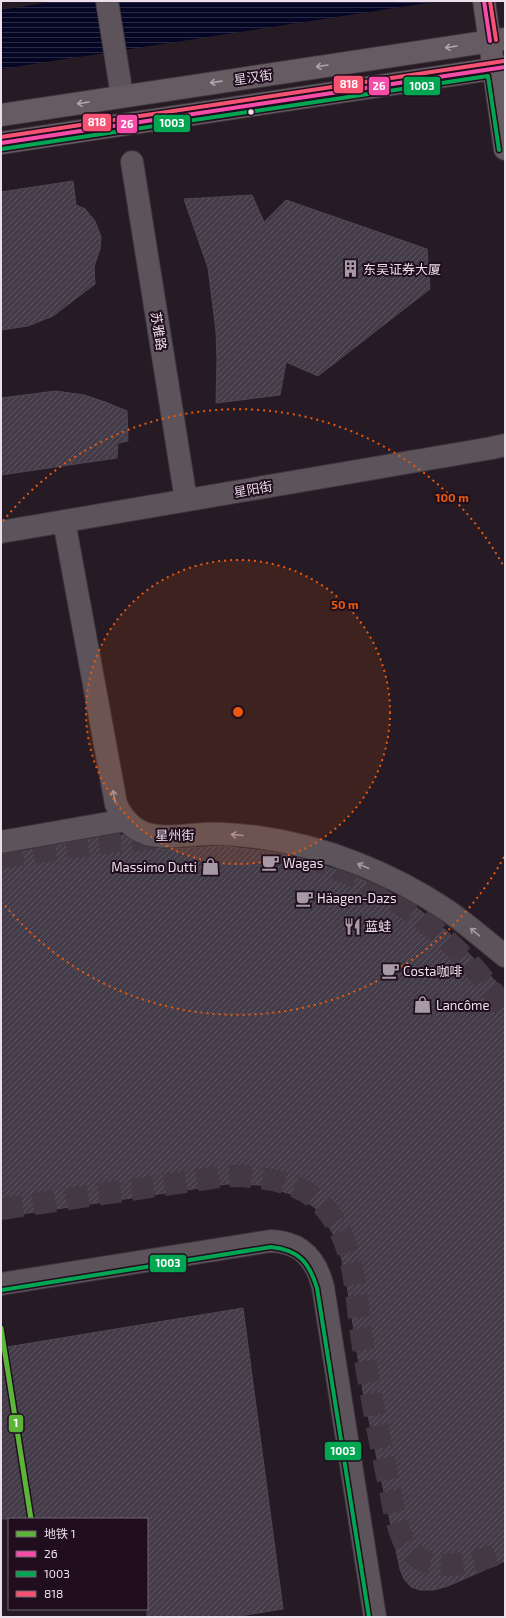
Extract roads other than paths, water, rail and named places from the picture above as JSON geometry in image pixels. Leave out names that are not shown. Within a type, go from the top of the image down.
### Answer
[{"type":"main road","points":[[485,5],[497,40],[505,149]]},
{"type":"main road","name":"星汉街","points":[[1,115],[497,40]]},
{"type":"main road","points":[[1,143],[499,68]]},
{"type":"street","points":[[107,1],[122,96]]},
{"type":"street","name":"苏雅路","points":[[132,162],[186,500]]},
{"type":"street","name":"星阳街","points":[[1,532],[505,445]]},
{"type":"street","name":"星州街","points":[[64,521],[116,804],[120,813],[132,827],[147,835],[167,837],[207,834],[258,837],[308,848],[357,863],[426,897],[468,926],[505,956]]},
{"type":"street","points":[[1,842],[126,820]]},
{"type":"street","points":[[1,1284],[271,1241],[289,1244],[306,1254],[317,1268],[323,1287],[375,1617]]},
{"type":"water","points":[[57,1],[440,1],[1,69],[1,10]]},
{"type":"tunnel","points":[[1,857],[118,841],[164,838]]},
{"type":"tunnel","points":[[306,856],[353,876],[375,888],[418,916],[457,950],[487,983],[505,1008]]},
{"type":"tunnel","points":[[1,1209],[226,1176],[262,1178],[287,1184],[309,1194],[330,1214],[339,1229],[350,1260],[354,1277],[363,1350],[376,1420],[395,1516],[404,1543],[410,1552],[424,1561],[447,1565],[472,1562],[505,1552]]},
{"type":"metro line","name":"1","points":[[1,1328],[31,1518]]},
{"type":"place","name":"东吴证券大厦","points":[[350,269]]},
{"type":"place","name":"Wagas","points":[[270,863]]},
{"type":"place","name":"Massimo Dutti","points":[[210,867]]},
{"type":"place","name":"Häagen-Dazs","points":[[304,898]]},
{"type":"place","name":"蓝蛙","points":[[352,926]]},
{"type":"place","name":"Costa咖啡","points":[[390,971]]},
{"type":"place","name":"Lancôme","points":[[423,1005]]}]
